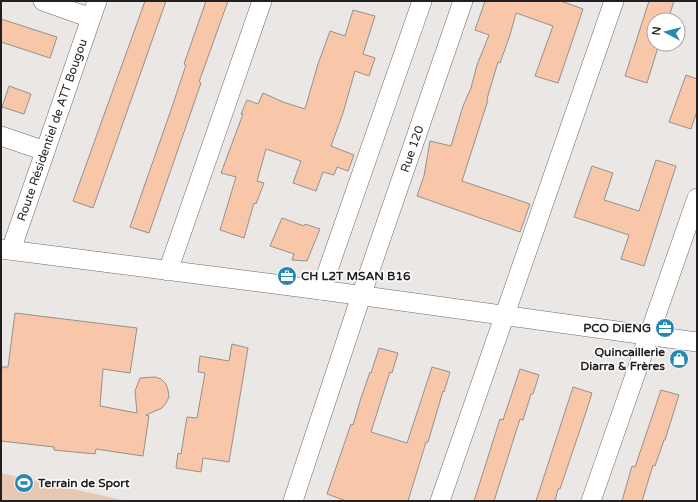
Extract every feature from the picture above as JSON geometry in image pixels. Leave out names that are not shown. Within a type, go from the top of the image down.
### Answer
[{"type":"street","points":[[42,1],[94,10]]},
{"type":"street","points":[[168,271],[262,1]]},
{"type":"street","points":[[321,290],[422,1]]},
{"type":"street","name":"Rue 120","points":[[293,501],[361,296],[463,1]]},
{"type":"street","points":[[440,501],[614,1]]},
{"type":"street","name":"Route Résidentiel de ATT Bougou","points":[[6,250],[45,151],[94,10]]},
{"type":"street","points":[[1,136],[45,151]]},
{"type":"street","points":[[591,501],[697,198]]},
{"type":"street","points":[[6,250],[321,290],[697,342]]},
{"type":"shaded area","name":"Terrain de Sport","points":[[1,473],[127,501],[1,501]]},
{"type":"building","points":[[145,1],[166,1],[93,208],[73,201]]},
{"type":"building","points":[[206,1],[228,1],[199,82],[201,83],[149,233],[130,227],[172,107],[186,65],[184,64]]},
{"type":"building","points":[[485,1],[561,1],[583,9],[558,83],[535,76],[553,26],[516,13],[500,63],[498,62],[487,99],[488,100],[462,181],[530,204],[520,232],[417,196],[424,176],[430,141],[451,146],[463,106],[471,88],[477,65],[489,35],[475,30]]},
{"type":"building","points":[[649,1],[674,1],[671,12],[646,12],[646,52],[657,52],[647,83],[625,76]]},
{"type":"building","points":[[353,10],[375,16],[363,54],[375,58],[369,76],[355,71],[343,113],[331,146],[354,155],[348,171],[337,167],[334,175],[323,172],[316,191],[293,183],[301,161],[266,149],[257,181],[264,183],[256,204],[254,203],[244,238],[220,230],[236,177],[221,173],[247,100],[258,104],[263,93],[283,102],[305,109],[318,64],[330,31],[345,36]]},
{"type":"building","points":[[1,19],[57,37],[50,58],[1,42]]},
{"type":"building","points":[[686,75],[697,79],[697,111],[691,129],[669,122]]},
{"type":"building","points":[[9,86],[31,94],[24,114],[2,107]]},
{"type":"building","points":[[656,160],[676,166],[644,266],[621,259],[629,235],[574,217],[592,166],[613,173],[604,200],[639,211]]},
{"type":"building","points":[[282,218],[304,226],[305,224],[320,229],[307,261],[292,260],[294,254],[270,246]]},
{"type":"building","points":[[15,313],[137,328],[130,373],[103,369],[100,406],[137,413],[135,391],[140,378],[155,377],[161,379],[166,384],[169,397],[166,403],[162,408],[146,415],[149,416],[143,456],[96,449],[95,454],[54,450],[54,447],[1,441],[1,376],[2,367],[8,367]]},
{"type":"building","points":[[232,344],[248,348],[229,462],[203,458],[201,472],[176,468],[178,453],[181,454],[187,417],[197,418],[205,373],[198,372],[200,356],[229,361]]},
{"type":"building","points":[[379,348],[398,353],[392,373],[390,372],[371,432],[407,443],[432,367],[450,372],[408,501],[346,501],[327,494],[351,424],[353,425]]},
{"type":"building","points":[[520,369],[539,375],[533,394],[531,394],[523,420],[520,419],[494,501],[474,501],[500,419],[503,420]]},
{"type":"building","points":[[573,387],[592,393],[586,412],[555,501],[536,501]]},
{"type":"building","points":[[661,390],[679,395],[665,440],[655,466],[653,465],[642,501],[622,501],[632,466],[635,467]]},
{"type":"place","name":"CH L2T MSAN B16","points":[[287,276]]},
{"type":"place","name":"PCO DIENG","points":[[665,328]]},
{"type":"place","name":"Quincaillerie Diarra & Frères","points":[[679,359]]},
{"type":"place","name":"Terrain de Sport","points":[[24,483]]}]
